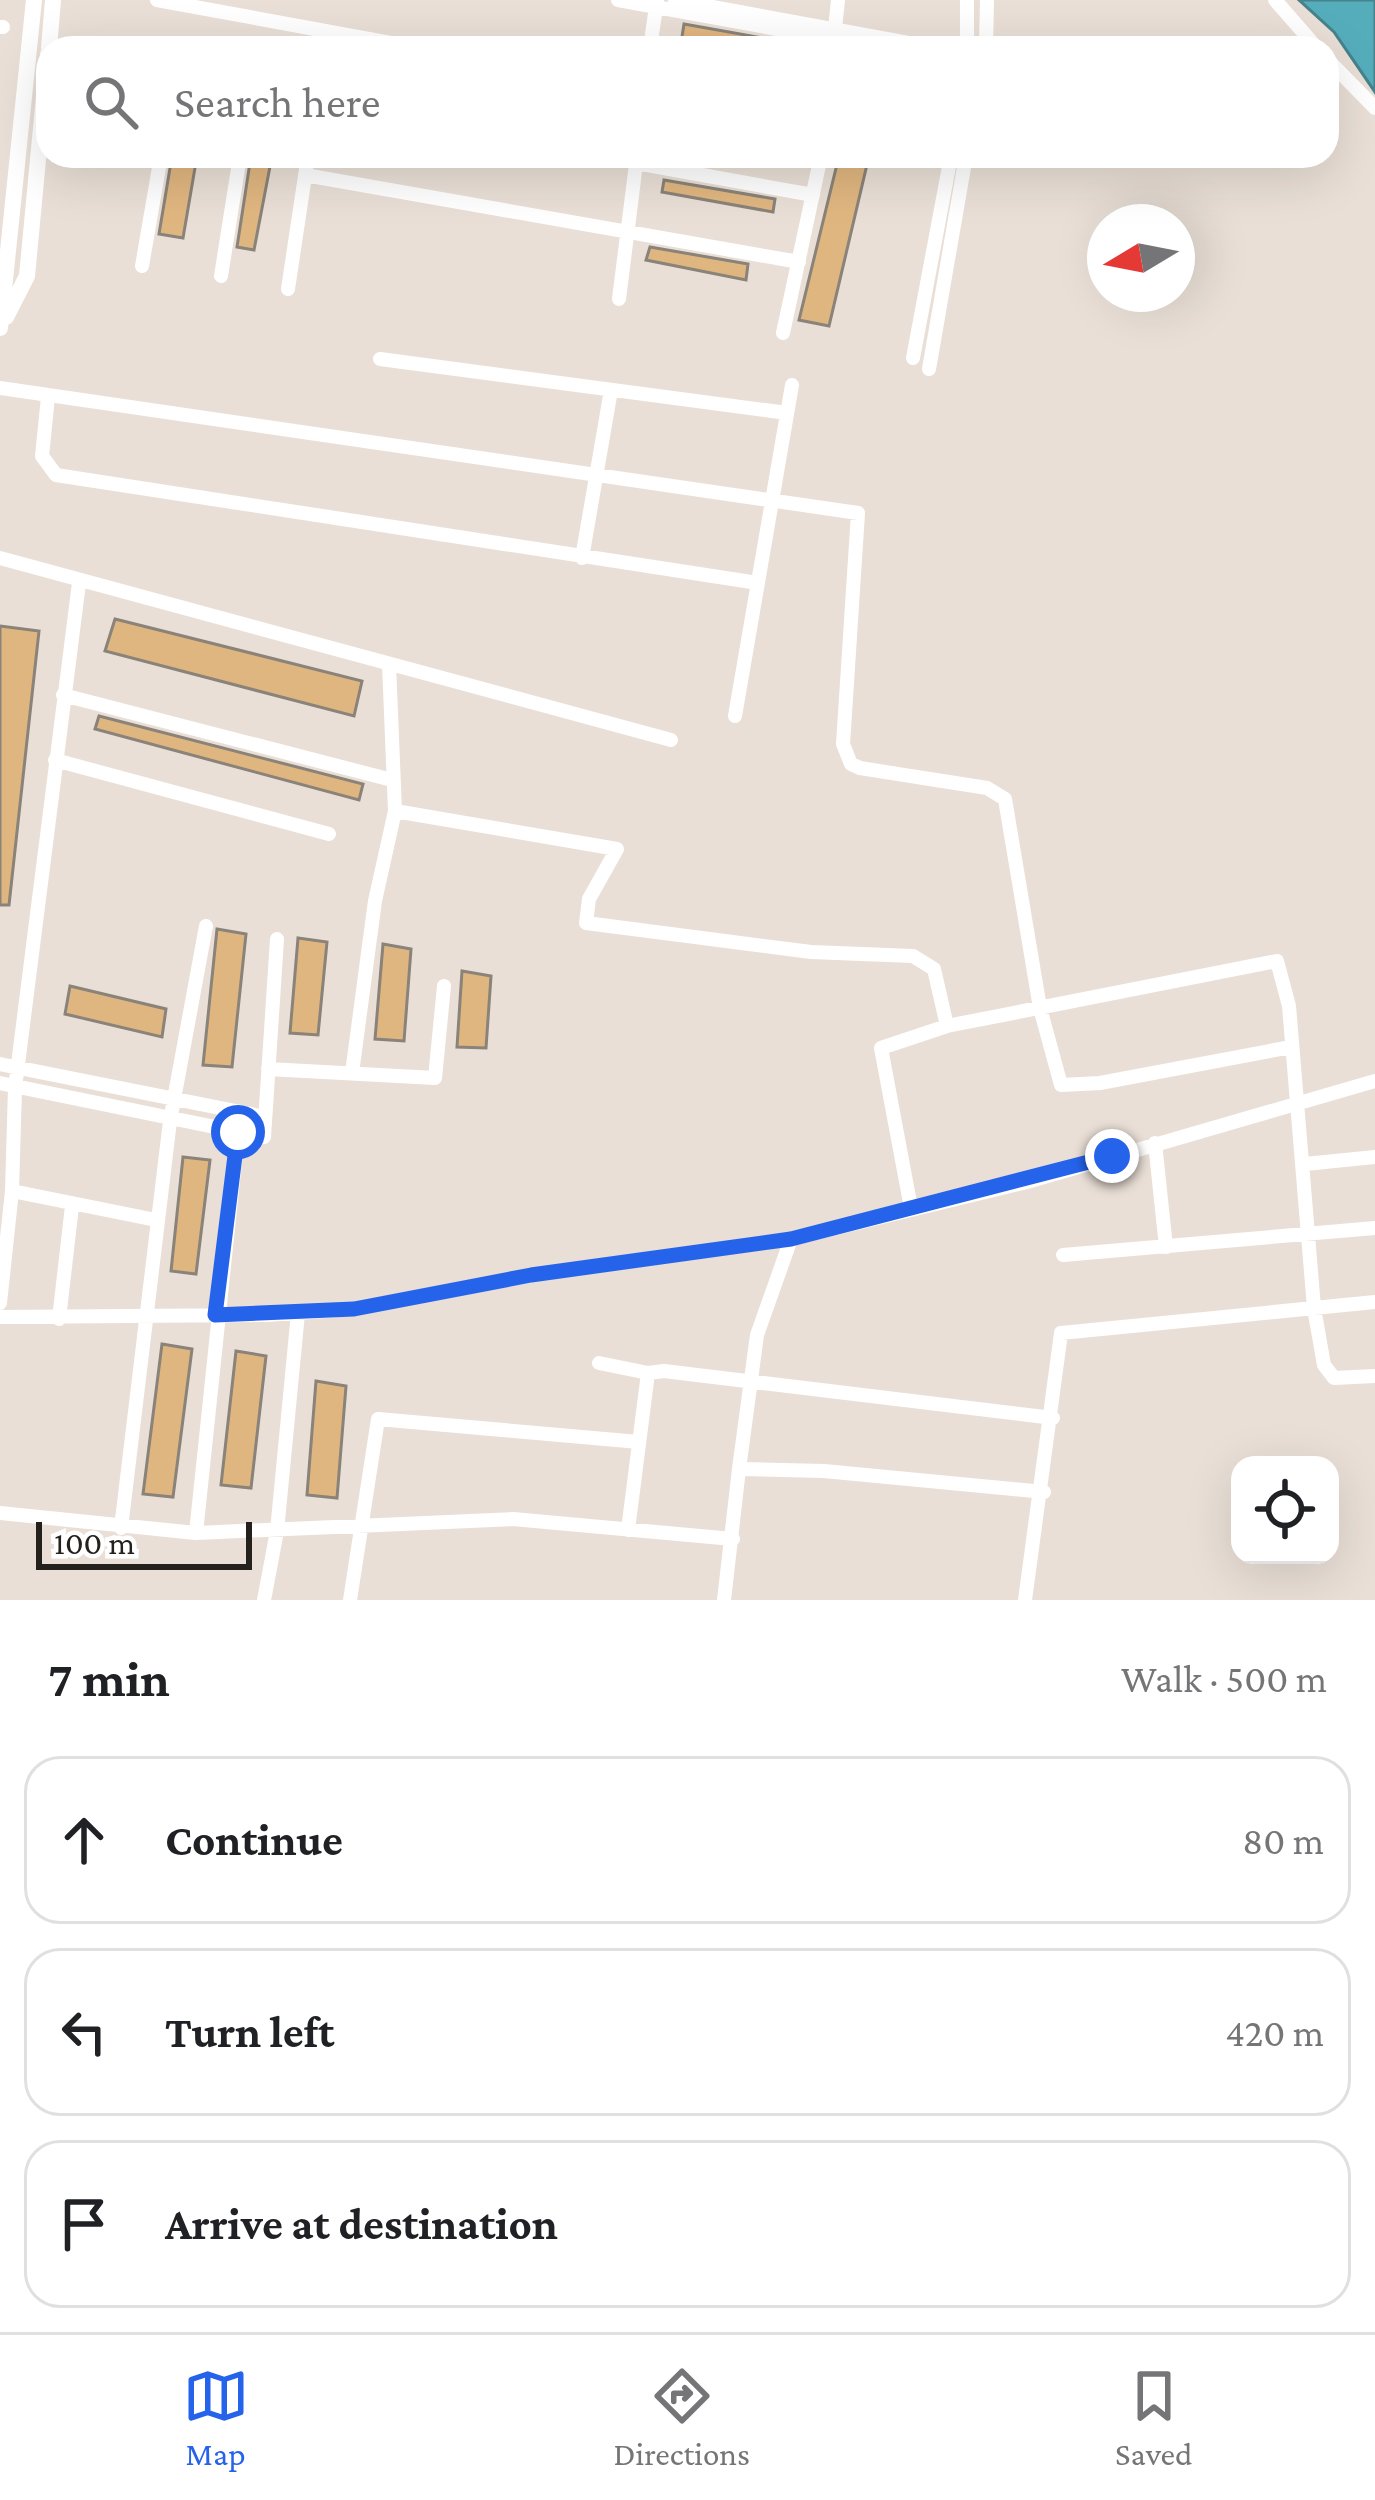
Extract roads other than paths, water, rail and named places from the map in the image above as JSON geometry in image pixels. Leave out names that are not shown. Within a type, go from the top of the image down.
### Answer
[{"type":"street","points":[[0,328],[34,0]]},
{"type":"street","points":[[49,36],[53,0]]},
{"type":"street","points":[[157,0],[353,36]]},
{"type":"street","points":[[618,0],[832,36]]},
{"type":"street","points":[[675,0],[834,36]]},
{"type":"street","points":[[838,0],[843,36]]},
{"type":"street","points":[[967,0],[967,36]]},
{"type":"street","points":[[986,36],[987,0]]},
{"type":"street","points":[[1275,0],[1306,36]]},
{"type":"street","points":[[652,36],[656,3]]},
{"type":"street","points":[[1339,71],[1375,108]]},
{"type":"street","points":[[0,328],[27,276],[37,168]]},
{"type":"street","points":[[142,266],[159,168]]},
{"type":"street","points":[[221,276],[238,168]]},
{"type":"street","points":[[288,289],[306,168]]},
{"type":"street","points":[[619,299],[635,168]]},
{"type":"street","points":[[680,168],[813,195]]},
{"type":"street","points":[[783,333],[819,168]]},
{"type":"street","points":[[913,358],[949,168]]},
{"type":"street","points":[[929,369],[964,168]]},
{"type":"street","points":[[305,175],[799,262]]},
{"type":"street","points":[[380,359],[788,413]]},
{"type":"street","points":[[735,716],[793,385]]},
{"type":"street","points":[[0,388],[858,513],[843,744],[851,764],[860,768],[987,788],[1005,799],[1040,1008],[1055,1073],[1065,1088],[1291,1047]]},
{"type":"street","points":[[582,558],[611,390]]},
{"type":"street","points":[[47,397],[43,456],[56,475],[758,583]]},
{"type":"street","points":[[0,559],[670,740]]},
{"type":"street","points":[[0,1303],[12,1191],[7,1085],[18,1069],[79,583]]},
{"type":"street","points":[[352,1073],[375,901],[395,812],[389,664]]},
{"type":"street","points":[[63,695],[392,780]]},
{"type":"street","points":[[56,760],[329,834]]},
{"type":"street","points":[[395,812],[617,849],[589,899],[586,923],[811,952],[913,956],[934,969],[947,1026]]},
{"type":"street","points":[[121,1528],[156,1220],[206,926]]},
{"type":"street","points":[[7,1085],[264,1137],[277,939]]},
{"type":"street","points":[[910,1208],[881,1048],[947,1026],[1277,961],[1289,1006],[1306,1164],[1314,1309],[1329,1375],[1375,1376]]},
{"type":"street","points":[[268,1069],[435,1078],[444,986]]},
{"type":"street","points":[[0,1064],[266,1118]]},
{"type":"street","points":[[0,1317],[298,1313],[791,1239],[1027,1182],[1375,1081]]},
{"type":"street","points":[[196,1533],[215,1315],[238,1132]]},
{"type":"street","points":[[1155,1143],[1166,1247]]},
{"type":"street","points":[[1306,1164],[1375,1157]]},
{"type":"street","points":[[12,1191],[156,1220]]},
{"type":"street","points":[[59,1319],[72,1206]]},
{"type":"street","points":[[1063,1255],[1375,1228]]},
{"type":"street","points":[[724,1600],[757,1335],[791,1239]]},
{"type":"street","points":[[1025,1600],[1061,1333],[1375,1302]]},
{"type":"street","points":[[264,1600],[277,1531],[298,1313]]},
{"type":"street","points":[[599,1363],[648,1373],[1053,1418]]},
{"type":"street","points":[[628,1530],[648,1373]]},
{"type":"street","points":[[350,1600],[378,1419],[640,1442]]},
{"type":"street","points":[[739,1469],[824,1471],[1043,1492]]},
{"type":"street","points":[[0,1513],[196,1533],[513,1519],[733,1539]]},
{"type":"water","points":[[1299,0],[1375,0],[1375,92],[1339,36]]}]
